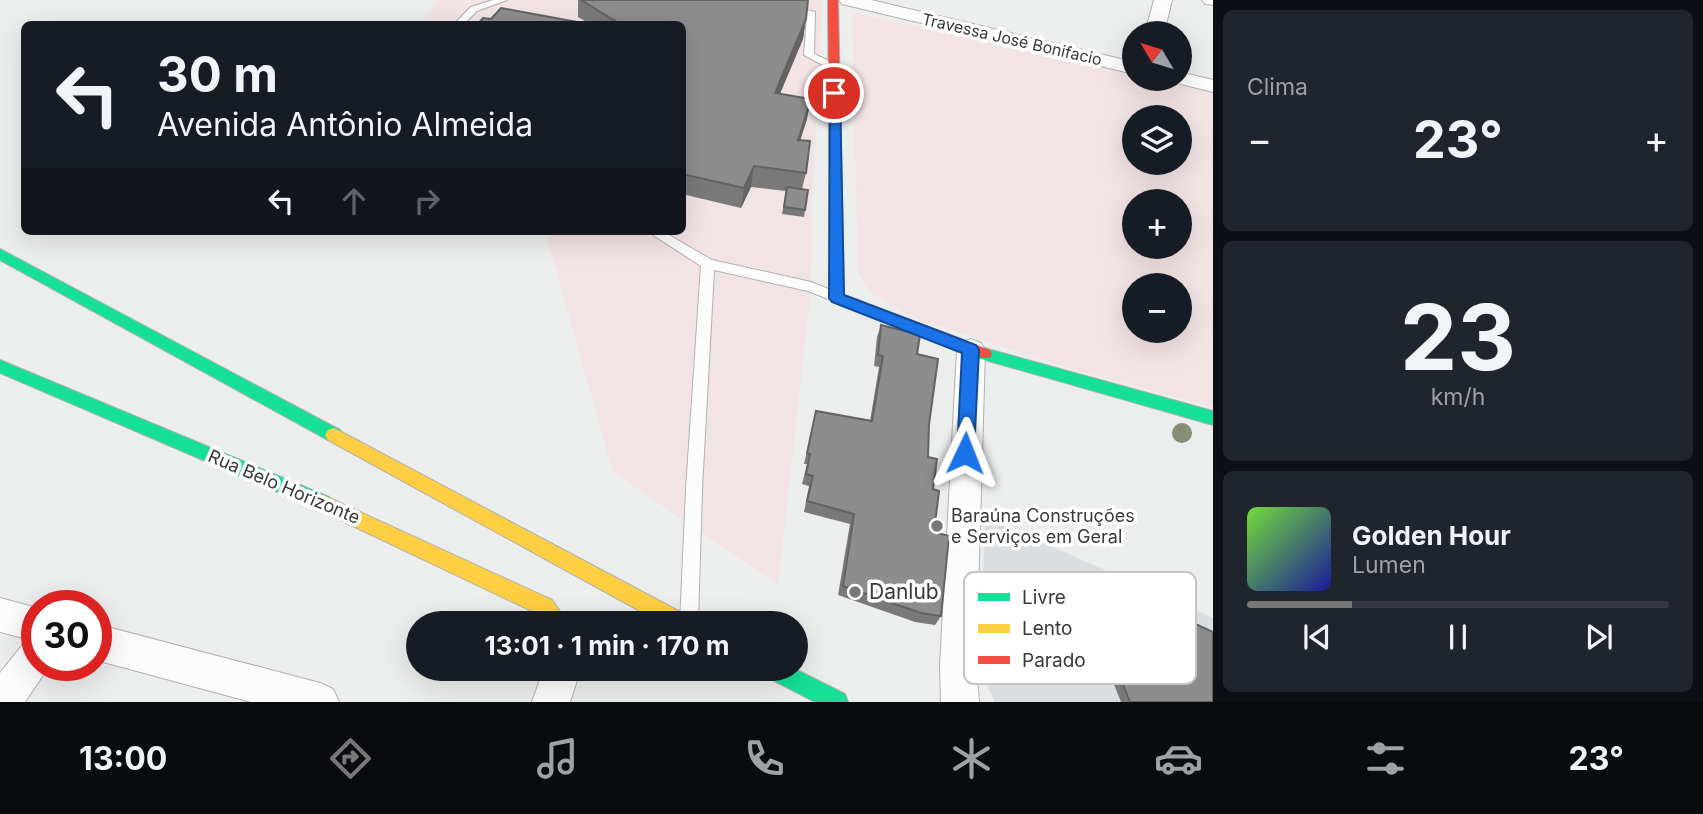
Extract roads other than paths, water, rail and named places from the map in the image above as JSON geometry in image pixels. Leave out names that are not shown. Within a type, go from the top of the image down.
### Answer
[{"type":"street","points":[[833,0],[837,298],[971,350],[1213,418]]},
{"type":"street","name":"Travessa José Bonifacio","points":[[848,0],[1122,65]]},
{"type":"street","points":[[1158,21],[1163,0]]},
{"type":"street","points":[[1192,81],[1213,86]]},
{"type":"street","points":[[0,254],[659,611]]},
{"type":"street","points":[[960,702],[958,666],[971,350]]},
{"type":"street","name":"Rua Belo Horizonte","points":[[0,366],[367,522],[545,607],[548,611]]},
{"type":"street","points":[[0,615],[21,621]]},
{"type":"street","points":[[112,646],[320,702]]},
{"type":"street","points":[[2,702],[21,675]]},
{"type":"street","points":[[551,702],[558,681]]},
{"type":"street","points":[[796,681],[837,702]]},
{"type":"lane","points":[[462,21],[474,9],[502,0]]},
{"type":"lane","points":[[753,0],[812,14],[809,55],[834,66]]},
{"type":"lane","points":[[660,235],[708,264],[811,287],[837,298]]},
{"type":"lane","points":[[689,611],[708,264]]},
{"type":"place","name":"Baraúna Construções e Serviços em Geral","points":[[937,526]]},
{"type":"place","name":"Danlub","points":[[855,592]]}]
